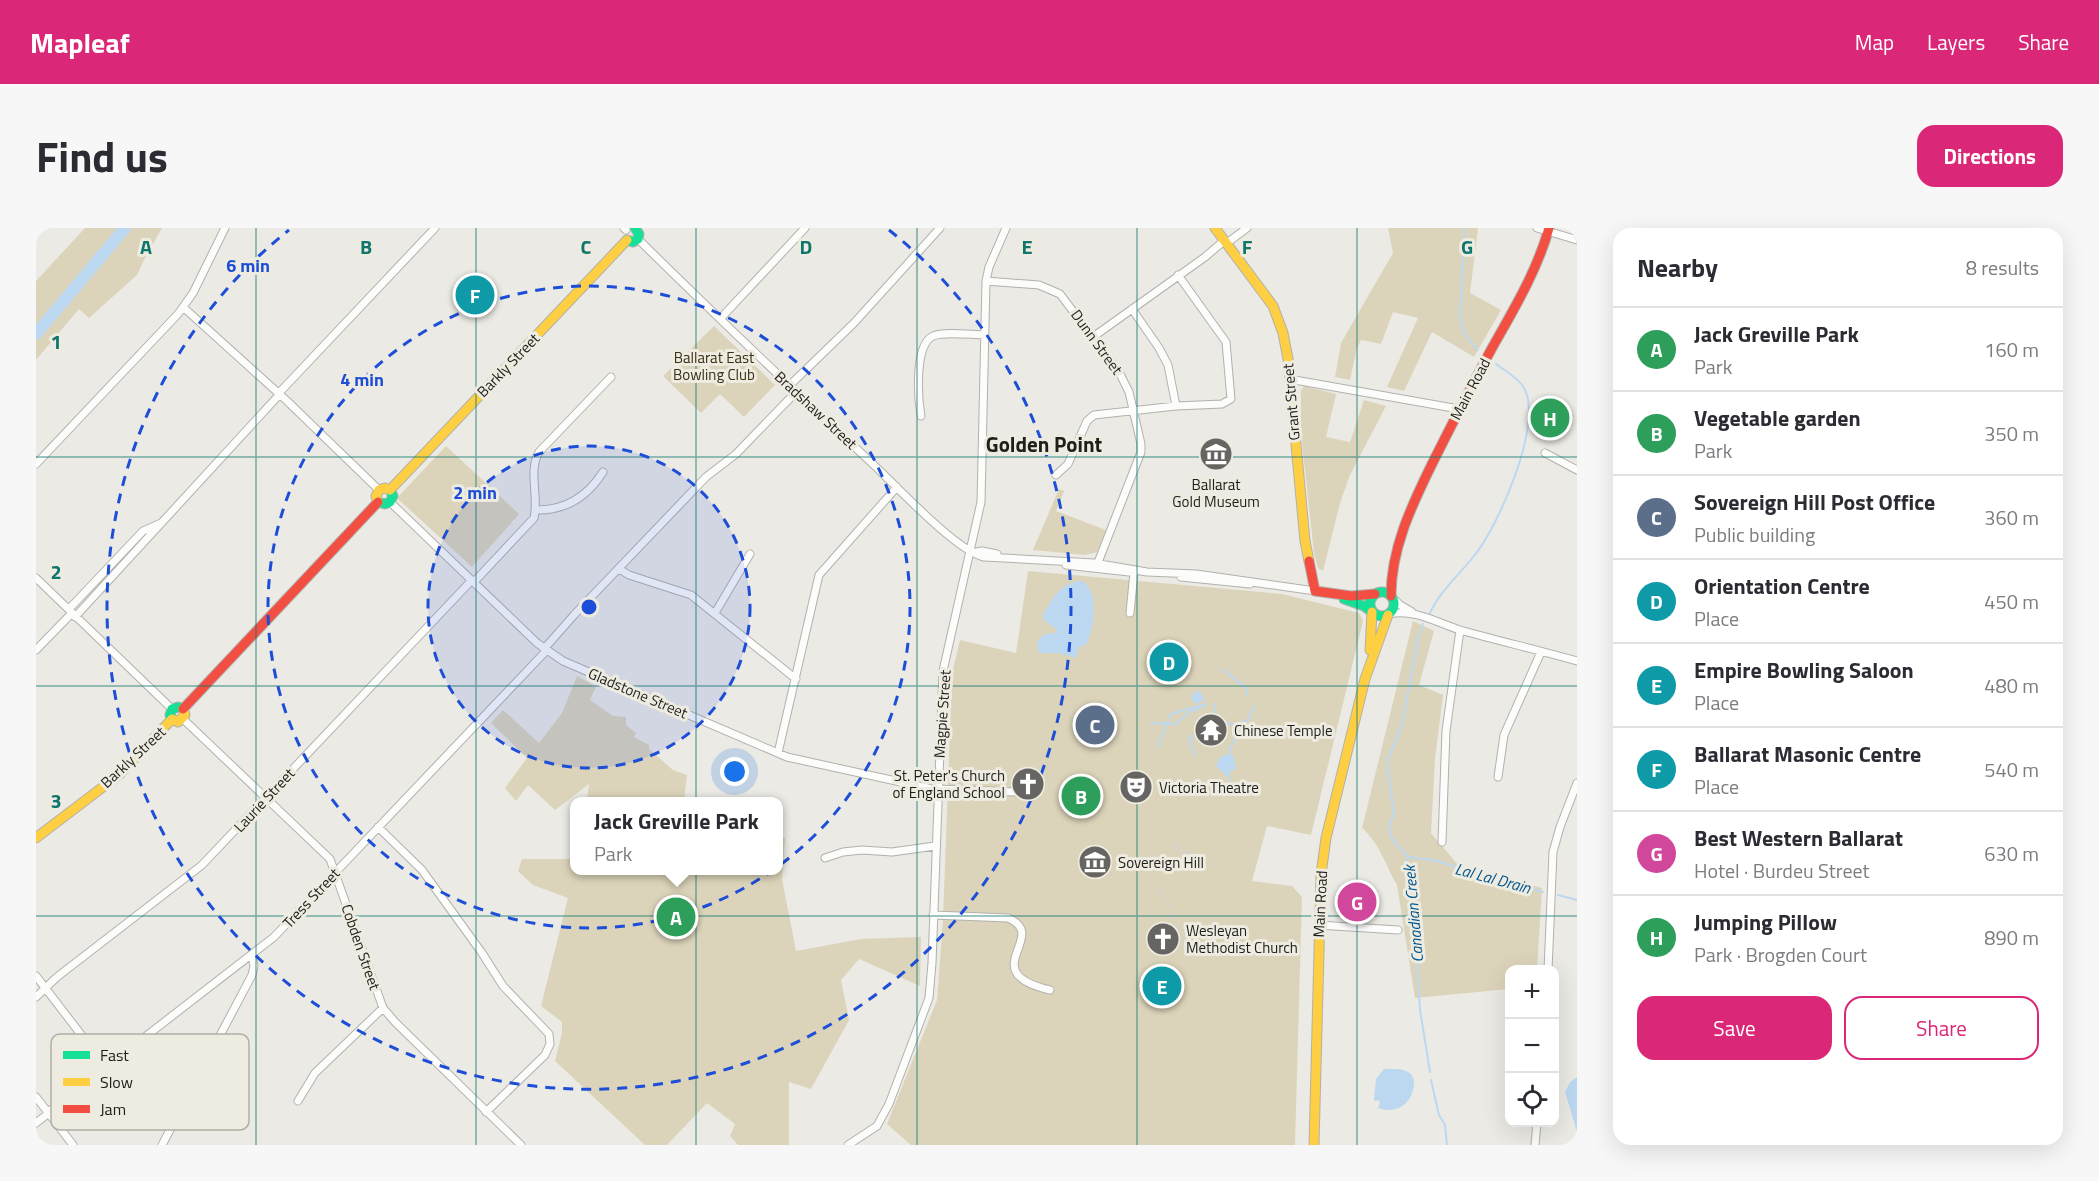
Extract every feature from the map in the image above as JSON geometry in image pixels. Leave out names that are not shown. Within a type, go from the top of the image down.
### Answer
[{"type":"main road","points":[[631,228],[639,234],[638,239],[633,242],[627,240],[624,235],[631,228]]},
{"type":"main road","name":"Grant Street","points":[[1215,228],[1270,302],[1286,343],[1305,541],[1317,591]]},
{"type":"main road","name":"Main Road","points":[[1375,593],[1385,580],[1412,504],[1534,269],[1549,230]]},
{"type":"main road","name":"Barkly Street","points":[[390,490],[627,240]]},
{"type":"main road","points":[[385,488],[390,490],[393,496],[390,502],[385,504],[378,502],[376,496],[379,490],[385,488]]},
{"type":"main road","name":"Barkly Street","points":[[36,838],[120,774],[378,502]]},
{"type":"main road","name":"Main Road","points":[[1391,596],[1391,580],[1396,553]]},
{"type":"main road","points":[[1317,591],[1357,596],[1384,592],[1391,596],[1394,606],[1388,614],[1380,616],[1359,604],[1317,591]]},
{"type":"main road","points":[[1372,612],[1369,602],[1375,593]]},
{"type":"main road","name":"Main Road","points":[[1368,668],[1372,612]]},
{"type":"main road","name":"Main Road","points":[[1314,1145],[1320,880],[1326,838],[1368,668],[1388,614]]},
{"type":"main road","points":[[176,713],[178,722],[183,719]]},
{"type":"street","points":[[36,464],[183,307],[197,285],[213,248],[225,228]]},
{"type":"street","points":[[720,319],[805,228]]},
{"type":"street","points":[[790,386],[825,353],[940,228]]},
{"type":"street","name":"Magpie Street","points":[[848,1145],[877,1126],[889,1104],[907,1060],[929,998],[943,671],[981,502],[986,281],[989,267],[1006,228]]},
{"type":"street","points":[[1093,337],[1247,228]]},
{"type":"street","points":[[1537,228],[1577,240]]},
{"type":"street","points":[[36,650],[72,613],[142,531],[163,522],[433,229]]},
{"type":"street","name":"Bradshaw Street","points":[[638,239],[796,392],[956,543],[970,553]]},
{"type":"street","points":[[1056,475],[1069,462],[1090,417],[1176,406],[1222,404],[1232,397],[1226,342],[1179,275]]},
{"type":"street","name":"Dunn Street","points":[[986,281],[1039,285],[1059,293],[1123,379],[1134,411],[1141,452],[1097,566]]},
{"type":"street","points":[[183,307],[379,490]]},
{"type":"street","points":[[1132,309],[1159,348],[1168,366],[1176,406]]},
{"type":"street","points":[[921,416],[919,400],[921,355],[928,339],[939,334],[985,335]]},
{"type":"street","points":[[603,472],[583,495],[572,503],[553,510],[535,510],[534,466],[538,454],[611,377]]},
{"type":"street","points":[[1289,379],[1460,410]]},
{"type":"street","name":"Tress Street","points":[[149,1034],[274,937],[706,477],[736,454],[796,392]]},
{"type":"street","points":[[1545,453],[1577,470]]},
{"type":"street","points":[[778,753],[819,575],[897,487]]},
{"type":"street","name":"Gladstone Street","points":[[390,502],[545,650],[563,662],[778,753],[800,760],[937,790],[1016,792]]},
{"type":"street","name":"Laurie Street","points":[[36,997],[54,979],[197,870],[531,522],[535,510]]},
{"type":"street","points":[[970,553],[982,551],[1077,567],[1097,566],[1317,591]]},
{"type":"street","points":[[715,613],[750,554]]},
{"type":"street","points":[[1097,566],[1147,572]]},
{"type":"street","points":[[619,569],[629,575],[687,593],[796,679]]},
{"type":"street","points":[[1130,613],[1134,572]]},
{"type":"street","points":[[36,578],[176,713]]},
{"type":"street","points":[[1391,596],[1400,605],[1420,616]]},
{"type":"street","points":[[1388,614],[1404,612],[1460,630],[1577,661]]},
{"type":"street","points":[[1442,842],[1446,730],[1460,630]]},
{"type":"street","points":[[1498,777],[1503,738],[1542,651]]},
{"type":"street","name":"Cobden Street","points":[[183,719],[326,854],[336,873],[383,1008],[521,1145]]},
{"type":"street","points":[[1548,965],[1554,846],[1577,783]]},
{"type":"street","points":[[378,827],[422,870],[482,953],[499,981],[547,1029],[551,1041],[547,1052],[486,1112]]},
{"type":"street","points":[[825,858],[843,852],[862,850],[892,852],[935,846]]},
{"type":"street","points":[[933,915],[1012,920],[1020,928],[1022,935],[1014,960],[1016,973],[1021,980],[1031,986],[1050,990]]},
{"type":"street","points":[[1318,925],[1398,930]]},
{"type":"street","points":[[221,1034],[252,975],[254,968],[252,956]]},
{"type":"street","points":[[36,976],[81,1034]]},
{"type":"street","points":[[298,1101],[315,1073],[383,1008]]},
{"type":"street","points":[[36,1097],[51,1117]]},
{"type":"street","name":"Tress Street","points":[[36,1123],[51,1111]]},
{"type":"street","points":[[1535,1145],[1537,1127]]},
{"type":"street","points":[[61,1130],[73,1145]]},
{"type":"street","points":[[162,1145],[170,1130]]},
{"type":"green space","points":[[85,228],[162,228],[137,275],[89,318],[79,309],[36,360],[36,281]]},
{"type":"green space","points":[[1388,228],[1478,228],[1470,293],[1501,310],[1474,357],[1432,332],[1404,391],[1387,387],[1418,318],[1393,312],[1381,344],[1361,340],[1350,380],[1335,377],[1341,343],[1393,253]]},
{"type":"green space","name":"Ballarat East Bowling Club","points":[[714,326],[775,385],[744,417],[720,394],[701,413],[663,376]]},
{"type":"green space","points":[[1304,386],[1336,394],[1326,437],[1350,442],[1364,400],[1386,406],[1350,475],[1340,503],[1323,571],[1318,568],[1314,553],[1301,434],[1301,390]]},
{"type":"green space","points":[[446,446],[519,514],[472,567],[397,498]]},
{"type":"green space","points":[[1059,489],[1064,491],[1056,511],[1106,530],[1097,552],[1085,555],[1033,550]]},
{"type":"green space","name":"Sovereign Hill","points":[[1028,571],[1282,594],[1359,613],[1363,621],[1311,835],[1267,826],[1252,881],[1292,886],[1302,897],[1295,1145],[911,1145],[887,1124],[937,1000],[943,920],[952,674],[960,640],[1016,653]]},
{"type":"green space","points":[[1413,621],[1434,631],[1419,685],[1443,695],[1435,759],[1431,833],[1459,866],[1542,888],[1537,965],[1505,965],[1505,989],[1415,998],[1397,885],[1378,848],[1362,828]]},
{"type":"green space","points":[[577,676],[596,687],[590,700],[613,716],[626,717],[626,725],[636,733],[634,737],[649,745],[649,749],[673,770],[687,775],[684,797],[587,797],[589,784],[555,810],[528,785],[516,801],[505,788],[527,758],[491,723],[503,710],[539,743],[562,713]]},
{"type":"green space","points":[[783,838],[785,838],[783,865]]},
{"type":"green space","points":[[522,859],[570,859],[570,875],[782,875],[796,951],[861,939],[921,937],[920,986],[859,959],[841,980],[849,1020],[811,1089],[789,1082],[789,1145],[738,1145],[730,1136],[735,1124],[707,1103],[667,1145],[645,1145],[555,1061],[562,1033],[562,1022],[541,1006],[568,898],[533,885],[518,871]]},
{"type":"water","points":[[1082,581],[1091,593],[1094,612],[1091,631],[1085,646],[1079,646],[1076,658],[1058,653],[1039,653],[1040,638],[1046,634],[1055,633],[1057,630],[1044,620],[1043,615],[1050,602],[1062,588]]},
{"type":"water","points":[[1232,754],[1236,769],[1230,771],[1228,777],[1216,766],[1220,757]]},
{"type":"water","points":[[1384,1069],[1408,1072],[1413,1079],[1414,1088],[1410,1097],[1405,1104],[1395,1109],[1378,1108],[1380,1102],[1374,1101],[1376,1079]]},
{"type":"water","points":[[1577,1077],[1577,1132],[1565,1092],[1570,1082]]},
{"type":"waterway","points":[[36,334],[125,228]]},
{"type":"waterway","name":"Canadian Creek","points":[[1465,228],[1460,316],[1466,335],[1478,350]]},
{"type":"waterway","name":"Canadian Creek","points":[[1429,615],[1444,591],[1484,542],[1506,499],[1523,449],[1529,404],[1524,388],[1496,364]]},
{"type":"waterway","name":"Canadian Creek","points":[[1423,624],[1418,638],[1402,725],[1388,759],[1388,771],[1394,814],[1389,826],[1392,839],[1408,857],[1407,863],[1412,876],[1413,902],[1418,924],[1416,941],[1420,1010],[1430,1072]]},
{"type":"waterway","points":[[1225,671],[1246,688],[1248,697]]},
{"type":"waterway","points":[[1198,695],[1200,698],[1197,700],[1195,697],[1198,695]]},
{"type":"waterway","points":[[1158,747],[1170,715],[1207,704]]},
{"type":"waterway","points":[[1215,704],[1216,718],[1219,721],[1236,725],[1235,738],[1227,756]]},
{"type":"waterway","points":[[1151,723],[1176,724],[1189,712],[1202,706]]},
{"type":"waterway","points":[[1236,725],[1248,720],[1254,706]]},
{"type":"waterway","points":[[1195,755],[1189,738],[1196,734]]},
{"type":"waterway","points":[[1228,777],[1230,782]]},
{"type":"waterway","name":"Lal Lal Drain","points":[[1409,857],[1438,861],[1456,867],[1462,873],[1494,877],[1543,892]]},
{"type":"waterway","name":"Lal Lal Drain","points":[[1558,895],[1577,900]]},
{"type":"waterway","name":"Canadian Creek","points":[[1431,1080],[1439,1115],[1445,1125],[1447,1145]]},
{"type":"railway","points":[[1216,670],[1232,668]]},
{"type":"railway","points":[[1173,843],[1180,854],[1189,857]]},
{"type":"railway","points":[[1183,855],[1197,845]]},
{"type":"railway","points":[[1159,888],[1170,906],[1185,952]]},
{"type":"traffic: fast","points":[[627,240],[633,242],[638,239],[639,234],[635,228]]},
{"type":"traffic: fast","points":[[378,502],[385,504],[390,502],[393,496],[390,490]]},
{"type":"traffic: fast","points":[[1382,592],[1391,595],[1394,604],[1391,613],[1382,616],[1373,613],[1370,604],[1373,595],[1382,592]]},
{"type":"traffic: fast","points":[[1344,599],[1364,606],[1372,612]]},
{"type":"traffic: fast","points":[[172,719],[170,715],[172,709],[178,707],[183,709]]},
{"type":"traffic: slow","points":[[1215,228],[1273,306],[1283,333],[1288,359],[1305,541],[1309,561]]},
{"type":"traffic: slow","points":[[390,490],[627,240]]},
{"type":"traffic: slow","points":[[378,502],[376,496],[379,490],[385,488],[390,490]]},
{"type":"traffic: slow","points":[[1370,650],[1372,612]]},
{"type":"traffic: slow","points":[[1314,1145],[1321,874],[1326,838],[1365,679],[1388,615]]},
{"type":"traffic: slow","points":[[172,719],[178,722],[185,715],[183,709]]},
{"type":"traffic: slow","points":[[36,838],[120,774],[172,719]]},
{"type":"traffic: jam","points":[[1391,596],[1398,545],[1416,497],[1524,290],[1549,228]]},
{"type":"traffic: jam","points":[[183,709],[378,502]]},
{"type":"traffic: jam","points":[[1309,561],[1315,591],[1351,596],[1375,594]]},
{"type":"place","name":"Ballarat Masonic Centre","points":[[475,295]]},
{"type":"place","name":"Jumping Pillow","points":[[1550,418]]},
{"type":"place","name":"Ballarat Gold Museum","points":[[1216,454]]},
{"type":"place","name":"Orientation Centre","points":[[1169,662]]},
{"type":"place","name":"Sovereign Hill Post Office","points":[[1095,725]]},
{"type":"place","name":"Chinese Temple","points":[[1211,730]]},
{"type":"place","name":"St. Peter's Church of England School","points":[[1028,784]]},
{"type":"place","name":"Victoria Theatre","points":[[1136,787]]},
{"type":"place","name":"Vegetable garden","points":[[1081,796]]},
{"type":"place","name":"Sovereign Hill","points":[[1095,862]]},
{"type":"place","name":"Best Western Ballarat","points":[[1357,902]]},
{"type":"place","name":"Jack Greville Park","points":[[676,917]]},
{"type":"place","name":"Wesleyan Methodist Church","points":[[1163,939]]},
{"type":"place","name":"Empire Bowling Saloon","points":[[1162,986]]},
{"type":"district","name":"Golden Point","points":[[1044,444]]}]
